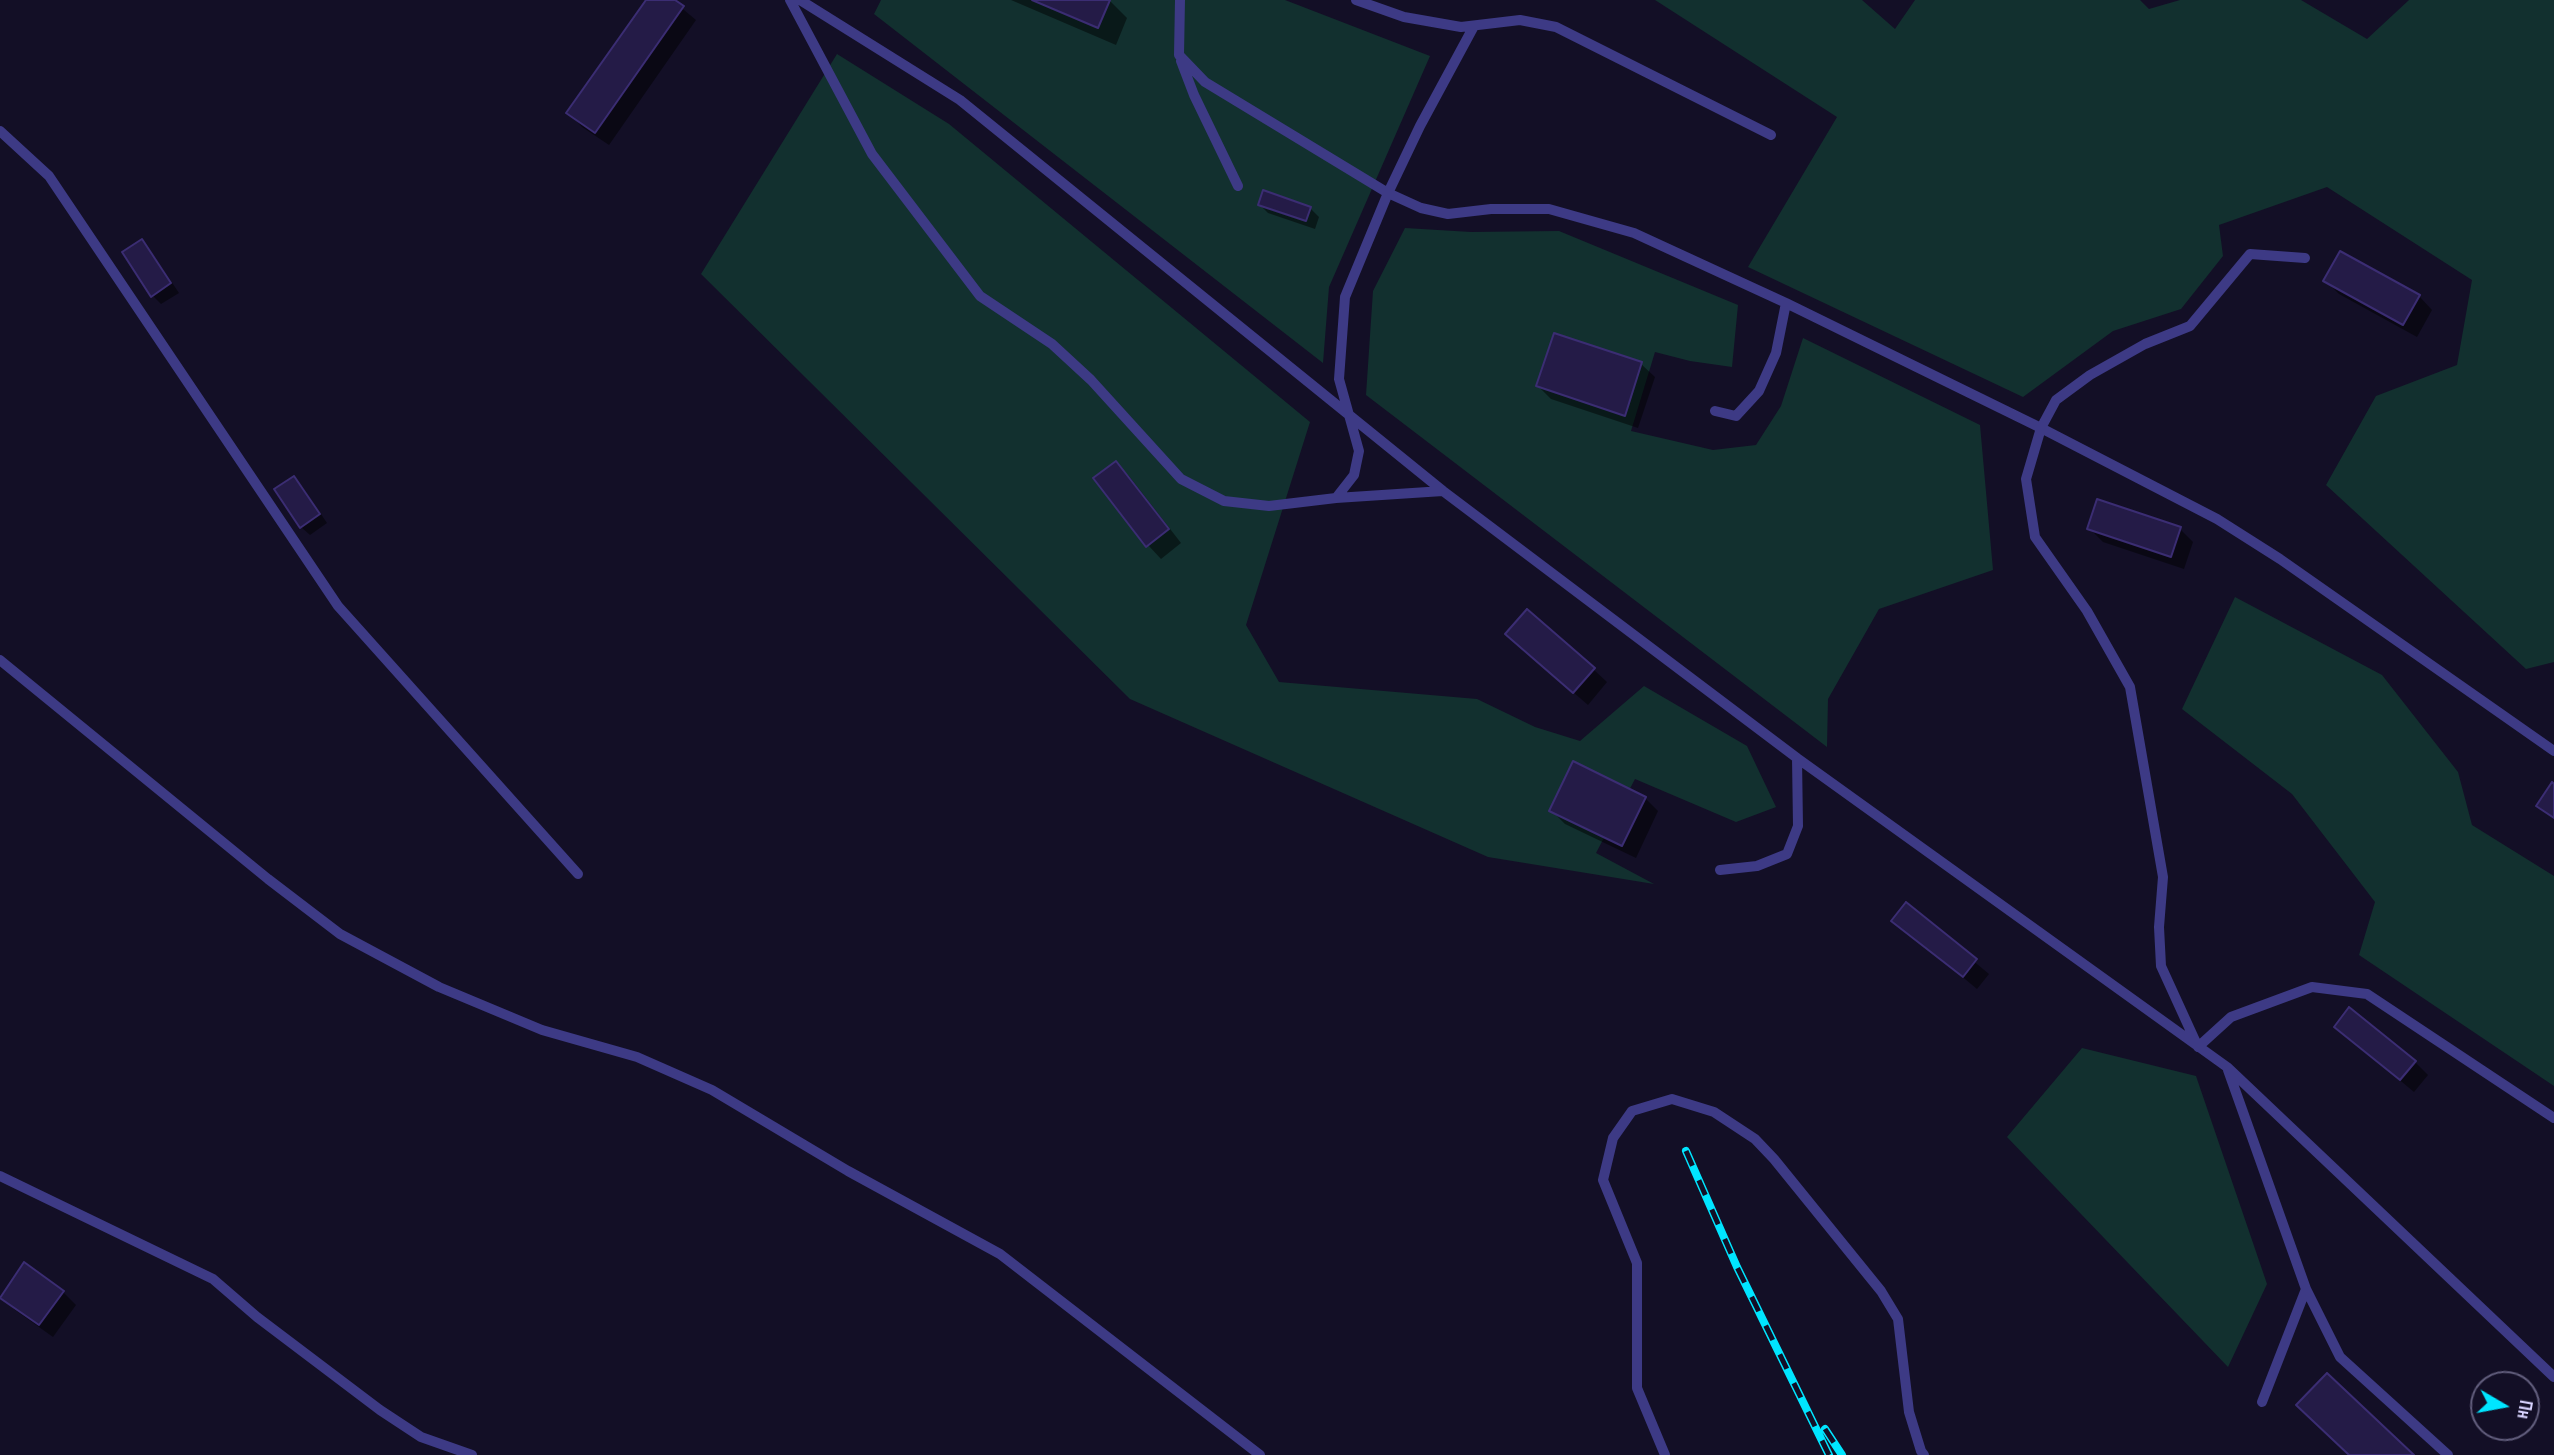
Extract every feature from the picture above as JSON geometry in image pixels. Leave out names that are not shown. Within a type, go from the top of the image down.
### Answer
[{"type":"lane","points":[[790,0],[872,154],[979,296],[1052,344],[1091,380],[1181,479],[1224,501],[1269,506],[1336,498],[1443,491]]},
{"type":"lane","points":[[800,0],[960,100],[1443,491],[1797,758],[2227,1067],[2554,1377]]},
{"type":"lane","points":[[1180,0],[1179,55],[1194,95],[1238,186]]},
{"type":"lane","points":[[1356,0],[1404,17],[1461,27],[1520,20],[1556,27],[1771,135]]},
{"type":"lane","points":[[1336,498],[1353,475],[1359,452],[1339,379],[1345,297],[1388,193],[1420,126],[1474,26]]},
{"type":"lane","points":[[1179,55],[1205,82],[1388,193],[1421,208],[1448,214],[1491,209],[1549,209],[1634,233],[1786,303],[2041,428],[2217,519],[2280,559],[2554,751]]},
{"type":"lane","points":[[0,131],[49,176],[338,606],[578,874]]},
{"type":"lane","points":[[2199,1047],[2161,965],[2163,877],[2130,687],[2087,611],[2035,537],[2026,479],[2041,428],[2056,400],[2090,375],[2145,344],[2190,326],[2250,254],[2305,258]]},
{"type":"lane","points":[[1715,411],[1736,416],[1759,391],[1776,353],[1786,303]]},
{"type":"lane","points":[[0,660],[268,879],[340,933],[439,987],[542,1030],[637,1057],[712,1090],[848,1171],[1000,1254],[1260,1455]]},
{"type":"lane","points":[[1720,870],[1757,866],[1787,854],[1798,826],[1797,758]]},
{"type":"lane","points":[[2199,1047],[2231,1017],[2312,987],[2367,994],[2554,1118]]},
{"type":"lane","points":[[2227,1067],[2306,1289],[2340,1357],[2448,1455]]},
{"type":"lane","points":[[1665,1455],[1637,1388],[1637,1263],[1603,1180],[1613,1138],[1633,1111],[1672,1099],[1714,1112],[1755,1139],[1881,1291],[1898,1319],[1909,1412],[1924,1455]]},
{"type":"lane","points":[[0,1176],[212,1279],[257,1317],[380,1410],[421,1437],[472,1455]]},
{"type":"lane","points":[[2262,1402],[2306,1289]]},
{"type":"green space","points":[[881,0],[1285,0],[1430,56],[1329,287],[1323,363],[874,14]]},
{"type":"green space","points":[[1655,0],[1862,0],[1895,29],[1915,0],[2140,0],[2149,9],[2180,0],[2301,0],[2367,39],[2409,0],[2554,0],[2554,662],[2526,669],[2326,485],[2376,396],[2457,365],[2472,280],[2327,187],[2219,225],[2223,256],[2181,309],[2113,331],[2023,397],[1748,267],[1837,117]]},
{"type":"green space","points":[[837,54],[949,124],[1310,422],[1246,625],[1279,682],[1477,699],[1535,727],[1580,741],[1644,686],[1747,746],[1776,807],[1736,822],[1635,779],[1596,853],[1654,884],[1488,857],[1130,699],[701,274]]},
{"type":"green space","points":[[1405,228],[1471,232],[1559,231],[1738,305],[1732,367],[1690,361],[1655,352],[1631,431],[1713,450],[1756,445],[1781,406],[1803,338],[1980,425],[1993,570],[1879,609],[1828,699],[1827,747],[1366,395],[1373,291]]},
{"type":"green space","points":[[2235,597],[2382,675],[2458,772],[2472,825],[2554,876],[2554,1086],[2359,955],[2375,902],[2292,794],[2182,709]]},
{"type":"green space","points":[[2082,1048],[2196,1076],[2267,1284],[2228,1367],[2007,1137]]},
{"type":"building","points":[[646,0],[675,0],[684,6],[595,133],[566,113]]},
{"type":"building","points":[[1032,0],[1110,0],[1098,28]]},
{"type":"building","points":[[1263,190],[1311,207],[1306,221],[1258,205]]},
{"type":"building","points":[[142,239],[171,283],[151,297],[122,252]]},
{"type":"building","points":[[2340,251],[2420,295],[2403,325],[2323,281]]},
{"type":"building","points":[[1554,333],[1642,362],[1625,416],[1536,386]]},
{"type":"building","points":[[1116,461],[1169,529],[1146,547],[1093,478]]},
{"type":"building","points":[[294,476],[320,514],[300,528],[274,489]]},
{"type":"building","points":[[2097,499],[2181,527],[2171,557],[2087,529]]},
{"type":"building","points":[[1527,609],[1595,668],[1573,693],[1505,634]]},
{"type":"building","points":[[1573,761],[1646,797],[1622,846],[1549,811]]},
{"type":"building","points":[[2552,782],[2554,784],[2554,818],[2536,806]]},
{"type":"building","points":[[1906,902],[1977,959],[1963,977],[1891,921]]},
{"type":"building","points":[[2349,1007],[2416,1061],[2400,1080],[2334,1027]]},
{"type":"building","points":[[24,1262],[64,1291],[39,1325],[0,1298]]},
{"type":"building","points":[[2327,1373],[2414,1455],[2349,1455],[2296,1405]]},
{"type":"railway","points":[[1686,1151],[1737,1267],[1829,1455]]},
{"type":"railway","points":[[1825,1429],[1842,1455]]}]
